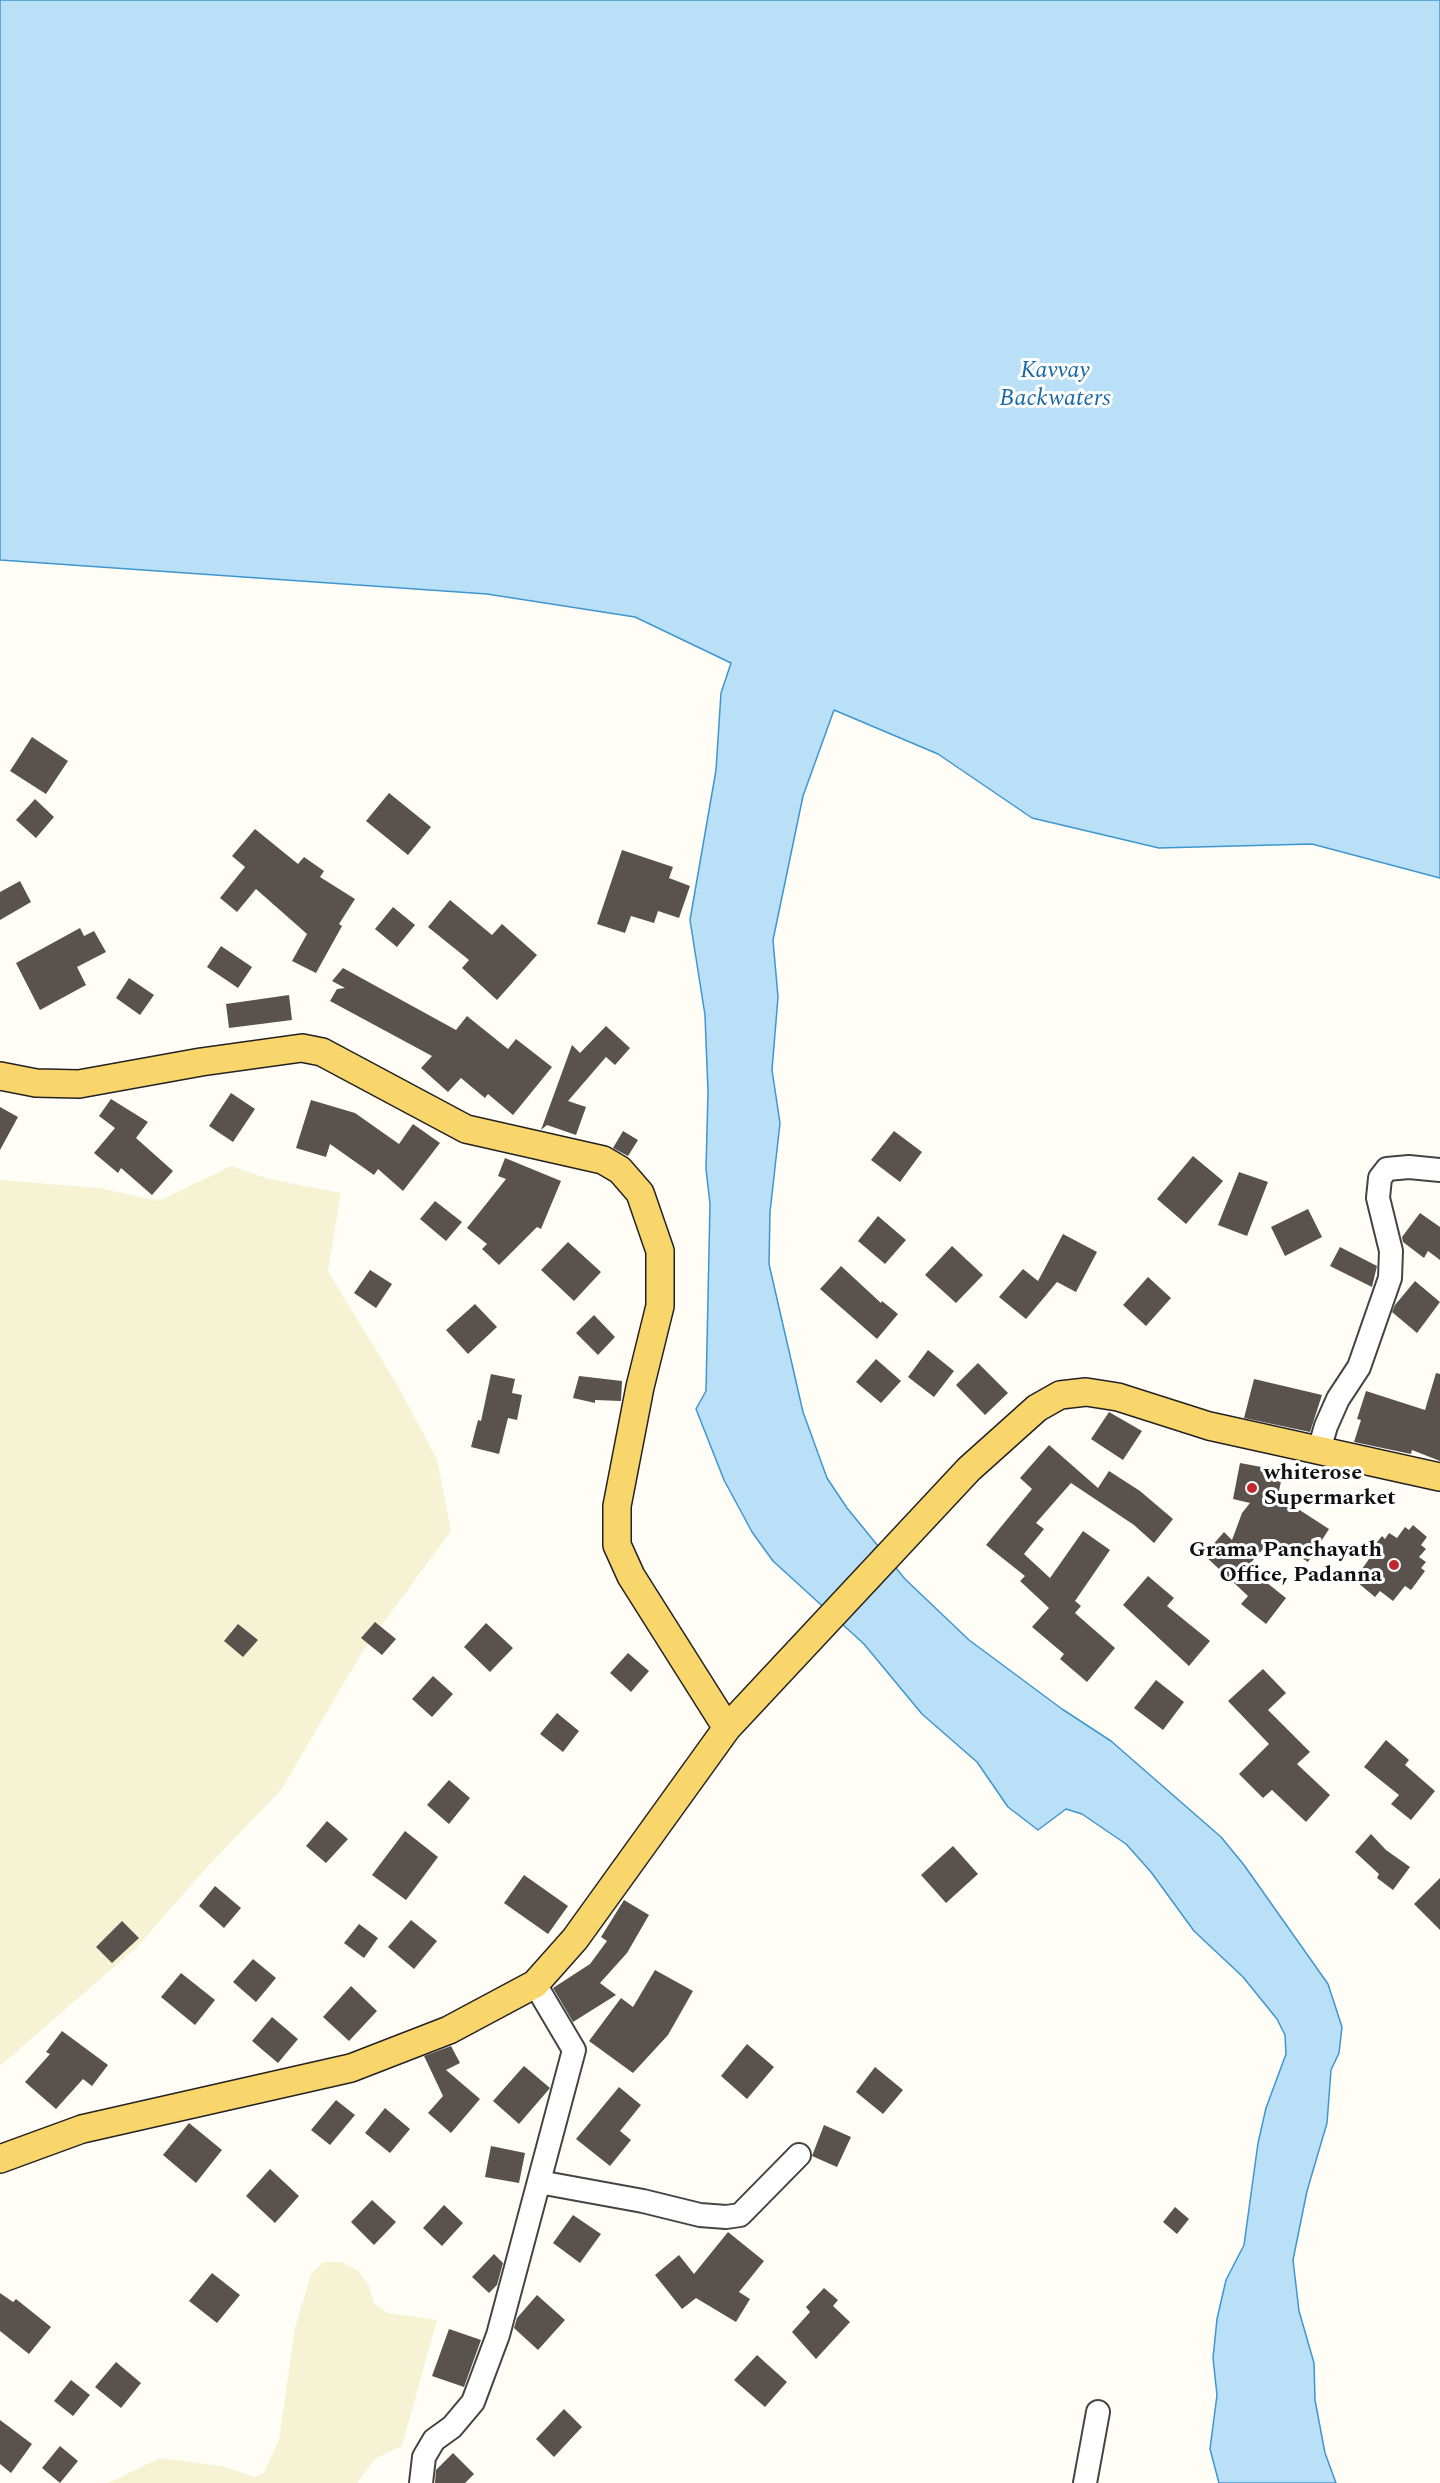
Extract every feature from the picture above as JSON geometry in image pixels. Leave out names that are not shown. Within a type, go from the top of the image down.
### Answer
[{"type":"main road","points":[[0,1076],[36,1083],[79,1084],[201,1062],[302,1048],[322,1052],[466,1129],[603,1160],[620,1170],[640,1193],[651,1218],[660,1251],[660,1295],[617,1506],[617,1545],[649,1605],[727,1728]]},
{"type":"main road","points":[[0,2159],[82,2129],[351,2068],[448,2030],[535,1984],[574,1939],[727,1728],[969,1468],[1037,1408],[1060,1395],[1086,1392],[1118,1396],[1209,1426],[1440,1476]]},
{"type":"street","points":[[1319,1450],[1326,1426],[1338,1399],[1359,1367],[1390,1278],[1391,1251],[1378,1198],[1380,1178],[1387,1169],[1409,1167],[1440,1170]]},
{"type":"street","points":[[421,2483],[424,2457],[434,2440],[452,2427],[473,2402],[498,2335],[574,2050],[535,1984]]},
{"type":"street","points":[[539,2182],[643,2200],[700,2215],[726,2217],[740,2215],[800,2155]]},
{"type":"street","points":[[1084,2483],[1098,2412]]},
{"type":"shaded area","points":[[231,1166],[269,1179],[341,1193],[328,1271],[396,1383],[437,1459],[451,1531],[364,1649],[281,1790],[207,1867],[137,1947],[0,2066],[0,1180],[99,1188],[159,1201]]},
{"type":"shaded area","points":[[323,2262],[342,2262],[358,2271],[369,2286],[374,2303],[387,2313],[437,2320],[402,2446],[376,2458],[357,2483],[108,2483],[160,2458],[222,2466],[255,2477],[264,2473],[279,2440],[295,2328],[311,2274]]},
{"type":"water","name":"Kavvay Backwaters","points":[[0,0],[1440,0],[1440,878],[1312,844],[1159,848],[1032,818],[938,754],[834,710],[803,796],[773,940],[778,997],[772,1070],[780,1123],[770,1212],[769,1264],[803,1412],[827,1478],[847,1508],[905,1579],[969,1640],[1062,1709],[1111,1741],[1221,1837],[1244,1865],[1328,1984],[1342,2027],[1339,2053],[1331,2070],[1327,2123],[1307,2191],[1293,2260],[1299,2311],[1314,2363],[1315,2400],[1325,2453],[1336,2483],[1219,2483],[1210,2449],[1217,2395],[1213,2358],[1217,2319],[1226,2280],[1244,2245],[1258,2143],[1266,2108],[1286,2054],[1285,2035],[1277,2019],[1243,1977],[1194,1931],[1151,1872],[1126,1844],[1082,1814],[1066,1809],[1038,1830],[1008,1807],[977,1762],[922,1714],[864,1644],[773,1561],[752,1532],[724,1480],[696,1409],[706,1391],[710,1204],[706,1169],[708,1092],[705,1015],[690,920],[716,770],[721,693],[731,663],[635,617],[487,594],[0,560]]},
{"type":"building","points":[[32,737],[68,761],[46,794],[10,771]]},
{"type":"building","points":[[389,793],[431,827],[408,855],[366,821]]},
{"type":"building","points":[[35,799],[54,817],[36,838],[16,820]]},
{"type":"building","points":[[255,829],[298,864],[304,857],[324,871],[320,877],[355,899],[339,924],[342,926],[316,973],[292,961],[307,934],[256,889],[237,912],[220,898],[245,867],[232,856]]},
{"type":"building","points":[[622,850],[673,867],[669,878],[690,886],[679,918],[658,911],[654,923],[631,916],[625,933],[597,924]]},
{"type":"building","points":[[20,881],[31,902],[0,920],[0,892]]},
{"type":"building","points":[[450,900],[492,935],[502,924],[537,955],[497,1000],[462,968],[469,960],[428,927]]},
{"type":"building","points":[[393,907],[415,925],[397,947],[375,929]]},
{"type":"building","points":[[80,928],[84,936],[94,931],[106,952],[77,967],[86,985],[40,1010],[16,963]]},
{"type":"building","points":[[221,946],[252,967],[238,988],[207,967]]},
{"type":"building","points":[[343,968],[456,1030],[467,1016],[508,1049],[516,1039],[552,1067],[513,1115],[488,1094],[485,1098],[461,1078],[448,1092],[421,1068],[432,1056],[330,1001],[337,989],[345,988],[332,981]]},
{"type":"building","points":[[129,978],[154,995],[140,1015],[116,998]]},
{"type":"building","points":[[289,995],[292,1020],[229,1028],[226,1004]]},
{"type":"building","points":[[606,1026],[630,1048],[615,1065],[606,1057],[568,1101],[586,1107],[576,1135],[547,1125],[541,1130],[572,1045],[580,1053]]},
{"type":"building","points":[[231,1093],[255,1109],[233,1142],[209,1126]]},
{"type":"building","points":[[111,1099],[148,1122],[136,1138],[173,1171],[152,1195],[121,1168],[118,1173],[94,1153],[115,1128],[99,1116]]},
{"type":"building","points":[[311,1100],[355,1113],[399,1144],[413,1124],[440,1143],[403,1191],[378,1169],[374,1175],[330,1144],[326,1157],[296,1148]]},
{"type":"building","points":[[0,1107],[18,1117],[0,1150]]},
{"type":"building","points":[[623,1131],[638,1140],[628,1156],[613,1148]]},
{"type":"building","points":[[894,1131],[922,1152],[900,1182],[871,1160]]},
{"type":"building","points":[[1193,1156],[1223,1181],[1186,1224],[1157,1199]]},
{"type":"building","points":[[505,1158],[561,1181],[541,1229],[537,1227],[499,1265],[482,1249],[487,1244],[467,1228],[506,1179],[498,1176]]},
{"type":"building","points":[[1239,1172],[1268,1182],[1247,1236],[1218,1225]]},
{"type":"building","points":[[435,1201],[462,1222],[446,1241],[420,1219]]},
{"type":"building","points":[[1308,1209],[1322,1237],[1285,1256],[1271,1227]]},
{"type":"building","points":[[1420,1213],[1440,1227],[1440,1260],[1428,1251],[1424,1258],[1403,1242],[1402,1237]]},
{"type":"building","points":[[878,1216],[906,1240],[885,1264],[858,1241]]},
{"type":"building","points":[[1063,1234],[1097,1252],[1076,1292],[1057,1282],[1026,1319],[999,1297],[1023,1269],[1038,1281]]},
{"type":"building","points":[[568,1242],[601,1272],[574,1301],[541,1270]]},
{"type":"building","points":[[952,1246],[983,1275],[956,1303],[925,1275]]},
{"type":"building","points":[[1340,1247],[1377,1266],[1372,1287],[1330,1266]]},
{"type":"building","points":[[841,1266],[881,1303],[882,1301],[898,1314],[877,1339],[820,1289]]},
{"type":"building","points":[[370,1270],[392,1284],[376,1308],[354,1293]]},
{"type":"building","points":[[1148,1277],[1171,1298],[1146,1326],[1123,1305]]},
{"type":"building","points":[[1415,1281],[1440,1302],[1417,1333],[1392,1312]]},
{"type":"building","points":[[475,1304],[497,1327],[468,1354],[446,1330]]},
{"type":"building","points":[[594,1315],[615,1337],[598,1355],[576,1333]]},
{"type":"building","points":[[928,1350],[954,1371],[934,1397],[908,1377]]},
{"type":"building","points":[[876,1359],[901,1381],[881,1403],[856,1382]]},
{"type":"building","points":[[978,1363],[1008,1393],[985,1415],[956,1385]]},
{"type":"building","points":[[1436,1373],[1440,1374],[1440,1461],[1412,1450],[1411,1454],[1354,1442],[1361,1420],[1357,1419],[1366,1391],[1425,1410]]},
{"type":"building","points":[[491,1374],[515,1379],[512,1393],[522,1395],[517,1420],[508,1418],[499,1454],[471,1447],[478,1420],[481,1421]]},
{"type":"building","points":[[579,1376],[622,1381],[621,1401],[595,1400],[595,1403],[573,1398]]},
{"type":"building","points":[[1254,1379],[1322,1395],[1310,1432],[1244,1418]]},
{"type":"building","points":[[1109,1412],[1142,1431],[1123,1460],[1091,1439]]},
{"type":"building","points":[[1049,1445],[1098,1488],[1109,1471],[1140,1491],[1173,1519],[1154,1543],[1134,1525],[1071,1483],[1036,1523],[1044,1529],[1024,1554],[1050,1578],[1083,1531],[1110,1550],[1075,1601],[1081,1606],[1075,1613],[1115,1648],[1087,1682],[1060,1659],[1064,1654],[1032,1627],[1049,1608],[1020,1581],[1025,1576],[986,1545],[1032,1489],[1020,1478]]},
{"type":"building","points":[[1240,1463],[1283,1471],[1278,1496],[1329,1529],[1308,1562],[1272,1539],[1247,1567],[1286,1598],[1266,1624],[1241,1604],[1248,1596],[1204,1555],[1224,1532],[1232,1540],[1242,1513],[1250,1503],[1233,1499]]},
{"type":"building","name":"Grama Panchayath Office, Padanna","points":[[1413,1525],[1427,1537],[1421,1545],[1426,1549],[1419,1557],[1426,1562],[1421,1568],[1425,1571],[1411,1590],[1405,1586],[1393,1601],[1380,1591],[1375,1597],[1357,1582],[1365,1572],[1362,1569],[1369,1559],[1366,1556],[1382,1536],[1385,1539],[1389,1533],[1397,1538],[1405,1527],[1409,1530]]},
{"type":"building","points":[[1148,1576],[1174,1598],[1167,1606],[1210,1641],[1189,1666],[1123,1605]]},
{"type":"building","points":[[375,1622],[396,1639],[382,1655],[361,1638]]},
{"type":"building","points":[[486,1623],[513,1648],[490,1672],[464,1647]]},
{"type":"building","points":[[238,1624],[258,1640],[243,1657],[224,1641]]},
{"type":"building","points":[[628,1653],[649,1671],[631,1692],[610,1673]]},
{"type":"building","points":[[1263,1669],[1286,1693],[1268,1710],[1310,1752],[1297,1764],[1330,1795],[1306,1822],[1272,1790],[1263,1798],[1239,1774],[1269,1744],[1228,1701]]},
{"type":"building","points":[[433,1676],[453,1694],[432,1717],[412,1699]]},
{"type":"building","points":[[1156,1680],[1184,1702],[1163,1730],[1134,1708]]},
{"type":"building","points":[[557,1713],[579,1731],[563,1752],[540,1734]]},
{"type":"building","points":[[1386,1740],[1409,1760],[1405,1765],[1435,1791],[1411,1820],[1391,1804],[1399,1795],[1364,1767]]},
{"type":"building","points":[[449,1780],[470,1798],[449,1824],[427,1805]]},
{"type":"building","points":[[327,1821],[348,1839],[326,1863],[306,1846]]},
{"type":"building","points":[[405,1831],[438,1857],[406,1900],[372,1875]]},
{"type":"building","points":[[1371,1834],[1386,1850],[1410,1867],[1393,1890],[1377,1878],[1379,1874],[1355,1852]]},
{"type":"building","points":[[953,1846],[978,1874],[946,1903],[921,1875]]},
{"type":"building","points":[[524,1875],[568,1906],[548,1934],[504,1903]]},
{"type":"building","points":[[1440,1878],[1440,1930],[1414,1904]]},
{"type":"building","points":[[215,1886],[241,1908],[224,1928],[199,1906]]},
{"type":"building","points":[[624,1900],[649,1915],[627,1953],[600,1983],[616,1995],[573,2022],[553,1988],[590,1964],[607,1941],[601,1937]]},
{"type":"building","points":[[411,1920],[437,1941],[414,1969],[388,1947]]},
{"type":"building","points":[[122,1921],[139,1938],[112,1963],[96,1947]]},
{"type":"building","points":[[359,1924],[378,1938],[364,1958],[344,1943]]},
{"type":"building","points":[[253,1959],[276,1978],[256,2002],[233,1982]]},
{"type":"building","points":[[655,1970],[693,1991],[668,2035],[633,2073],[589,2041],[621,1998],[633,2007]]},
{"type":"building","points":[[181,1973],[215,2000],[195,2025],[161,1997]]},
{"type":"building","points":[[351,1986],[377,2011],[349,2041],[323,2017]]},
{"type":"building","points":[[272,2017],[298,2039],[278,2063],[252,2041]]},
{"type":"building","points":[[62,2031],[108,2065],[92,2086],[83,2079],[56,2109],[25,2082],[50,2054],[46,2052]]},
{"type":"building","points":[[747,2044],[774,2067],[747,2099],[721,2076]]},
{"type":"building","points":[[451,2046],[460,2063],[446,2070],[480,2099],[451,2133],[428,2113],[443,2096],[424,2056]]},
{"type":"building","points":[[524,2066],[550,2088],[519,2124],[493,2101]]},
{"type":"building","points":[[875,2067],[903,2090],[883,2114],[856,2092]]},
{"type":"building","points":[[619,2087],[641,2105],[620,2131],[631,2140],[610,2166],[576,2139]]},
{"type":"building","points":[[336,2100],[355,2115],[330,2145],[311,2130]]},
{"type":"building","points":[[385,2108],[410,2129],[390,2153],[365,2133]]},
{"type":"building","points":[[189,2123],[222,2150],[196,2183],[163,2155]]},
{"type":"building","points":[[824,2125],[851,2137],[837,2167],[812,2156]]},
{"type":"building","points":[[491,2146],[525,2153],[519,2183],[485,2177]]},
{"type":"building","points":[[270,2169],[299,2196],[275,2223],[246,2196]]},
{"type":"building","points":[[372,2200],[396,2222],[374,2245],[351,2222]]},
{"type":"building","points":[[444,2205],[463,2223],[442,2246],[423,2228]]},
{"type":"building","points":[[1175,2207],[1189,2219],[1177,2234],[1163,2222]]},
{"type":"building","points":[[573,2215],[601,2234],[580,2263],[553,2243]]},
{"type":"building","points":[[728,2232],[764,2261],[739,2292],[750,2299],[736,2322],[696,2298],[682,2309],[655,2275],[679,2255],[694,2274]]},
{"type":"building","points":[[494,2254],[503,2263],[497,2285],[489,2293],[472,2277]]},
{"type":"building","points":[[212,2273],[240,2295],[217,2323],[189,2301]]},
{"type":"building","points":[[824,2288],[838,2300],[833,2306],[850,2322],[816,2359],[792,2332],[810,2312],[806,2307]]},
{"type":"building","points":[[0,2293],[13,2302],[16,2299],[51,2327],[29,2354],[0,2331]]},
{"type":"building","points":[[537,2295],[565,2320],[538,2350],[514,2328],[517,2318]]},
{"type":"building","points":[[449,2329],[481,2340],[464,2387],[432,2376]]},
{"type":"building","points":[[757,2355],[787,2382],[765,2407],[734,2380]]},
{"type":"building","points":[[116,2362],[141,2383],[121,2408],[95,2387]]},
{"type":"building","points":[[71,2380],[90,2395],[73,2416],[54,2401]]},
{"type":"building","points":[[564,2409],[582,2427],[554,2457],[536,2439]]},
{"type":"building","points":[[0,2420],[32,2444],[11,2473],[0,2464]]},
{"type":"building","points":[[60,2446],[78,2461],[60,2483],[42,2468]]},
{"type":"building","points":[[453,2453],[474,2474],[465,2483],[435,2483],[436,2470]]},
{"type":"place","name":"whiterose Supermarket","points":[[1252,1488]]},
{"type":"place","name":"Grama Panchayath Office, Padanna","points":[[1394,1565]]}]
